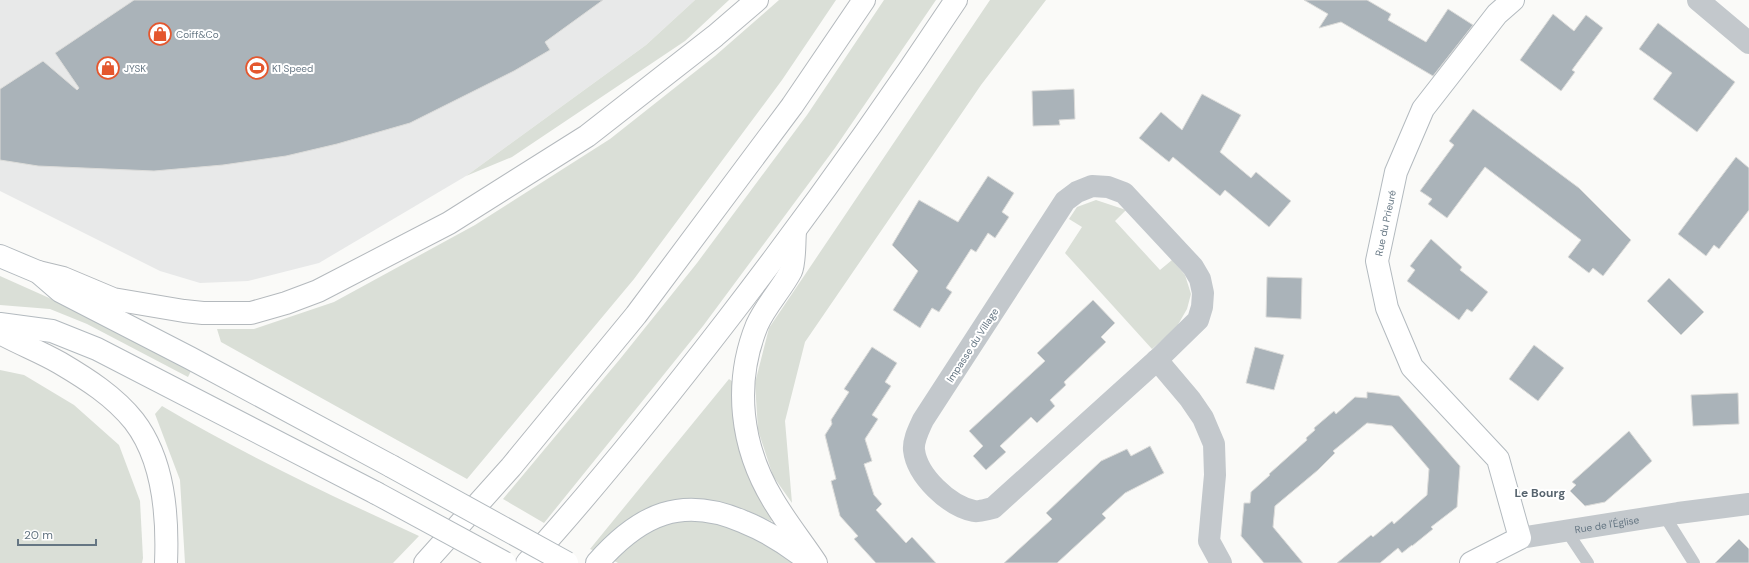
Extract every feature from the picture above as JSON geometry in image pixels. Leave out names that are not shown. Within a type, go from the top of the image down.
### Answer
[{"type":"main road","points":[[0,256],[38,272],[63,278],[113,299],[155,307],[203,313],[251,312],[286,303],[318,291],[449,223],[587,136],[716,36],[757,0]]},
{"type":"main road","points":[[425,563],[511,468],[636,315],[792,106],[864,0]]},
{"type":"main road","points":[[527,563],[667,399],[795,232],[863,137],[956,0]]},
{"type":"main road","name":"Rue du Prieuré","points":[[1513,0],[1497,14],[1423,109],[1396,172],[1377,261],[1387,308],[1412,367],[1498,460],[1520,538]]},
{"type":"main road","points":[[795,232],[792,270],[762,317],[750,347],[744,385],[744,418],[749,448],[761,479],[816,563]]},
{"type":"main road","points":[[38,272],[60,291],[190,358],[567,563]]},
{"type":"main road","points":[[0,324],[52,331],[97,349],[376,493],[505,563]]},
{"type":"main road","points":[[0,334],[58,362],[105,392],[134,421],[152,452],[161,485],[166,530],[166,563]]},
{"type":"main road","points":[[597,563],[619,540],[647,521],[661,515],[690,508],[717,512],[758,528],[790,546],[811,563]]},
{"type":"main road","points":[[539,563],[560,526]]},
{"type":"main road","name":"Rue de l'Église","points":[[1471,563],[1520,538]]},
{"type":"street","points":[[1698,0],[1749,43]]},
{"type":"street","name":"Impasse du Village","points":[[1092,186],[1108,187],[1124,193],[1193,267],[1200,279],[1203,293],[1202,307],[1198,320],[1157,360],[993,508],[975,511],[952,502],[937,490],[923,473],[917,462],[914,449],[917,434],[923,420],[1065,201],[1077,192],[1092,186]]},
{"type":"street","points":[[1157,360],[1190,399],[1203,418],[1214,444],[1215,474],[1209,541],[1221,563]]},
{"type":"street","name":"Rue de l'Église","points":[[1520,538],[1664,515],[1749,504]]},
{"type":"lane","points":[[1664,515],[1694,563]]},
{"type":"lane","points":[[1566,530],[1588,563]]},
{"type":"shaded area","points":[[0,0],[695,0],[646,45],[466,176],[319,263],[248,281],[200,283],[160,271],[0,191]]},
{"type":"shaded area","points":[[695,0],[729,0],[685,41],[512,157],[466,176],[646,45]]},
{"type":"shaded area","points":[[779,0],[836,0],[782,80],[634,279],[467,479],[221,342],[217,329],[254,329],[334,302],[475,225],[610,139],[715,56]]},
{"type":"shaded area","points":[[884,0],[936,0],[835,148],[703,326],[544,523],[503,499],[620,359],[697,263],[807,115]]},
{"type":"shaded area","points":[[990,0],[1046,0],[981,85],[805,342],[785,421],[792,503],[773,476],[758,430],[755,383],[769,328]]},
{"type":"shaded area","points":[[1096,200],[1126,210],[1115,221],[1160,270],[1172,260],[1185,275],[1191,294],[1187,309],[1176,328],[1152,349],[1065,253],[1082,227],[1069,219],[1077,207]]},
{"type":"shaded area","points":[[0,276],[94,318],[192,369],[188,377],[87,324],[50,309],[0,305]]},
{"type":"shaded area","points":[[0,370],[24,375],[74,405],[119,445],[140,501],[142,563],[0,563]]},
{"type":"shaded area","points":[[729,379],[736,384],[774,519],[771,521],[737,507],[696,500],[665,502],[634,521],[597,552],[590,549]]},
{"type":"shaded area","points":[[162,406],[257,458],[419,536],[393,563],[185,563],[180,480],[155,414]]},
{"type":"shaded area","points":[[678,516],[726,520],[798,563],[618,563],[609,558],[638,533]]},
{"type":"building","points":[[134,0],[603,0],[545,42],[550,50],[514,71],[410,123],[337,144],[286,156],[223,165],[154,171],[38,166],[0,160],[0,89],[43,61],[77,90],[79,88],[55,53]]},
{"type":"building","points":[[1304,0],[1367,0],[1391,14],[1388,20],[1426,42],[1448,9],[1473,25],[1433,76],[1341,22],[1319,28],[1328,14]]},
{"type":"building","points":[[1553,14],[1574,31],[1586,15],[1603,28],[1572,70],[1575,72],[1561,91],[1520,60]]},
{"type":"building","points":[[1658,23],[1735,82],[1697,132],[1653,99],[1672,73],[1639,49]]},
{"type":"building","points":[[1074,89],[1075,119],[1059,120],[1060,125],[1033,126],[1032,91]]},
{"type":"building","points":[[1202,94],[1241,115],[1220,152],[1251,178],[1256,172],[1291,201],[1269,227],[1225,190],[1220,196],[1173,157],[1169,162],[1139,138],[1161,112],[1182,130]]},
{"type":"building","points":[[1473,109],[1579,188],[1631,240],[1603,276],[1593,268],[1589,273],[1568,257],[1581,240],[1485,167],[1447,218],[1428,204],[1432,199],[1420,191],[1454,145],[1449,141]]},
{"type":"building","points":[[1736,157],[1749,168],[1749,210],[1719,249],[1714,245],[1706,256],[1678,234]]},
{"type":"building","points":[[988,176],[1014,193],[1002,212],[1009,217],[995,238],[988,233],[976,252],[971,249],[946,288],[952,292],[939,312],[932,308],[920,328],[893,310],[918,271],[892,245],[919,200],[958,222]]},
{"type":"building","points":[[1431,239],[1462,267],[1460,270],[1488,292],[1472,312],[1467,309],[1459,320],[1407,281],[1415,270],[1410,266]]},
{"type":"building","points":[[1267,277],[1302,278],[1301,319],[1266,317]]},
{"type":"building","points":[[1669,278],[1704,312],[1681,335],[1647,301]]},
{"type":"building","points":[[1093,300],[1115,323],[1101,337],[1106,342],[1064,382],[1066,385],[1050,400],[1055,406],[1037,423],[1031,417],[1000,446],[1006,452],[986,470],[973,456],[983,446],[969,431],[1045,361],[1037,353]]},
{"type":"building","points":[[1534,345],[1564,368],[1538,401],[1509,379]]},
{"type":"building","points":[[872,347],[897,363],[885,382],[891,386],[872,415],[878,419],[865,439],[872,461],[864,464],[874,495],[882,504],[876,510],[906,543],[912,537],[936,563],[876,563],[854,539],[858,536],[840,516],[831,481],[836,479],[825,435],[832,424],[831,420],[849,392],[844,389]]},
{"type":"building","points":[[1255,347],[1284,355],[1274,390],[1246,383]]},
{"type":"building","points":[[1367,392],[1399,396],[1460,466],[1457,507],[1431,527],[1433,529],[1402,553],[1398,548],[1380,563],[1337,563],[1371,535],[1373,537],[1392,521],[1394,524],[1427,495],[1429,469],[1392,426],[1367,423],[1333,451],[1335,453],[1318,470],[1275,506],[1273,527],[1303,563],[1264,563],[1241,536],[1244,503],[1250,503],[1251,492],[1307,440],[1306,438],[1315,430],[1314,428],[1334,411],[1336,414],[1355,397],[1367,398]]},
{"type":"building","points":[[1738,393],[1739,424],[1693,426],[1691,395]]},
{"type":"building","points":[[1629,431],[1652,461],[1605,502],[1585,506],[1570,491],[1576,485],[1572,482]]},
{"type":"building","points":[[1150,446],[1164,473],[1125,493],[1102,514],[1106,518],[1057,563],[1004,563],[1052,519],[1046,513],[1101,461],[1127,449],[1131,456]]},
{"type":"building","points":[[1739,539],[1749,549],[1749,563],[1715,563]]},
{"type":"place","name":"Coiff&Co","points":[[160,34]]},
{"type":"place","name":"JYSK","points":[[108,68]]},
{"type":"place","name":"K1 Speed","points":[[257,68]]},
{"type":"district","name":"Le Bourg","points":[[1540,493]]}]
